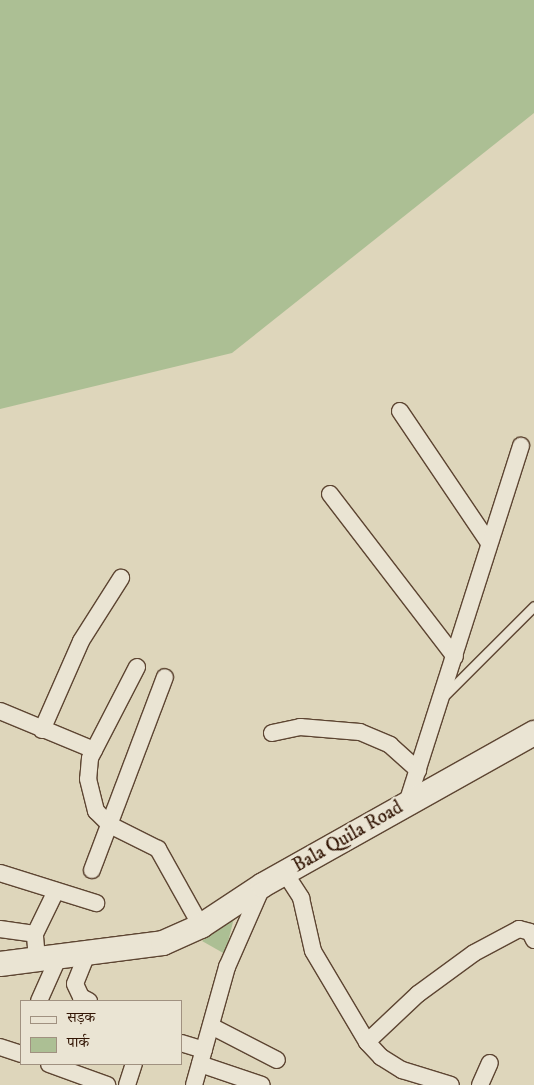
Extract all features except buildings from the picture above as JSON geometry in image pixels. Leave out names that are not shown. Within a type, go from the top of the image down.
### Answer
[{"type":"street","points":[[400,412],[489,543]]},
{"type":"street","points":[[407,803],[442,698],[489,543],[522,446]]},
{"type":"street","points":[[330,494],[454,657]]},
{"type":"street","points":[[42,730],[81,641],[121,578]]},
{"type":"street","points":[[137,667],[94,750],[88,766],[88,779],[96,811],[110,825],[158,849],[201,926]]},
{"type":"street","points":[[92,870],[165,677]]},
{"type":"street","points":[[0,711],[94,750]]},
{"type":"street","points":[[272,733],[300,727],[360,732],[390,745],[418,770]]},
{"type":"street","name":"Bala Quila Road","points":[[0,964],[162,943],[201,926],[263,885],[534,733]]},
{"type":"street","points":[[0,873],[96,903]]},
{"type":"street","points":[[285,874],[300,898],[314,951],[367,1042],[381,1057],[402,1070],[451,1085]]},
{"type":"street","points":[[194,1085],[227,968],[263,885]]},
{"type":"street","points":[[35,934],[56,891]]},
{"type":"street","points":[[367,1042],[418,994],[474,953],[519,928],[530,932],[534,940]]},
{"type":"street","points":[[0,929],[35,934]]},
{"type":"street","points":[[35,934],[48,957],[40,1000]]},
{"type":"street","points":[[87,954],[75,984],[81,996],[87,1000]]},
{"type":"street","points":[[211,1026],[277,1060]]},
{"type":"street","points":[[182,1044],[202,1057],[262,1085]]},
{"type":"street","points":[[0,1047],[20,1050]]},
{"type":"street","points":[[480,1085],[490,1063]]},
{"type":"street","points":[[52,1065],[107,1085]]},
{"type":"street","points":[[127,1085],[134,1065]]},
{"type":"lane","points":[[442,698],[534,606]]},
{"type":"green space","points":[[0,0],[534,0],[534,113],[232,353],[0,409]]},
{"type":"green space","points":[[234,918],[225,954],[202,941]]}]
